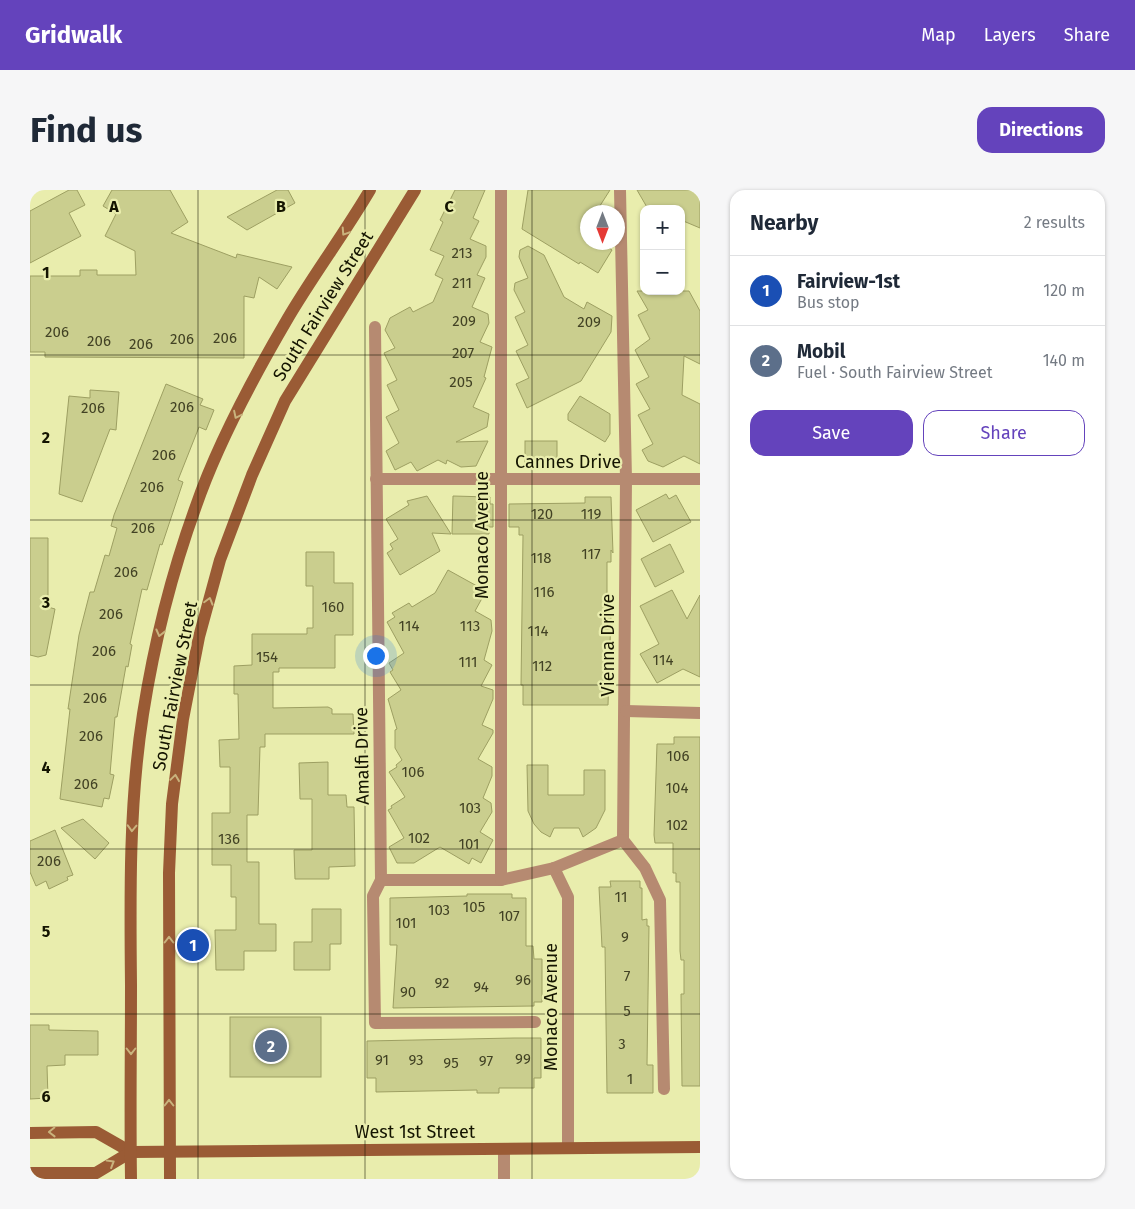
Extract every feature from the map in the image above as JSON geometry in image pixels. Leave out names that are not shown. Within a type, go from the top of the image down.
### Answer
[{"type":"main road","name":"South Fairview Street","points":[[131,1179],[132,824],[142,715],[152,663],[175,574],[196,505],[220,449],[258,371],[289,316],[370,190]]},
{"type":"main road","name":"South Fairview Street","points":[[170,1179],[169,873],[172,804],[183,719],[198,637],[220,560],[252,475],[285,401],[415,190]]},
{"type":"main road","points":[[30,1132],[96,1132],[130,1152]]},
{"type":"main road","name":"West 1st Street","points":[[30,1172],[96,1172],[130,1152],[700,1148]]},
{"type":"street","name":"Monaco Avenue","points":[[501,190],[499,479],[501,880]]},
{"type":"street","name":"Vienna Drive","points":[[620,190],[626,479],[624,840]]},
{"type":"street","name":"Amalfi Drive","points":[[375,327],[381,880],[373,896],[375,1023],[535,1022]]},
{"type":"street","name":"Cannes Drive","points":[[376,479],[700,479]]},
{"type":"street","points":[[626,711],[700,713]]},
{"type":"street","points":[[381,880],[501,880],[554,868],[624,840],[645,868],[660,900],[664,1089]]},
{"type":"street","name":"Monaco Avenue","points":[[554,868],[568,897],[568,1148]]},
{"type":"street","points":[[504,1149],[504,1179]]},
{"type":"building","points":[[69,190],[77,190],[85,205],[69,213],[81,236],[30,263],[30,211]]},
{"type":"building","points":[[112,190],[170,190],[188,222],[171,233],[236,258],[237,254],[292,267],[277,289],[259,277],[254,298],[244,296],[244,358],[45,357],[45,352],[30,352],[30,276],[80,276],[80,270],[97,270],[97,275],[136,275],[135,251],[105,236],[116,214],[103,206]]},
{"type":"building","points":[[277,190],[288,190],[295,203],[247,230],[227,217]]},
{"type":"building","points":[[455,190],[485,190],[473,218],[479,221],[470,239],[486,246],[486,257],[477,275],[485,278],[472,307],[488,314],[489,323],[480,342],[492,347],[484,377],[486,378],[473,407],[489,414],[487,427],[456,442],[488,441],[476,466],[461,467],[447,460],[446,464],[438,460],[417,471],[411,462],[395,470],[386,451],[399,443],[386,417],[399,410],[387,385],[397,380],[384,353],[395,348],[385,330],[390,318],[410,307],[413,312],[433,302],[443,279],[435,275],[444,256],[430,250],[443,222],[440,220]]},
{"type":"building","points":[[528,190],[610,190],[600,205],[580,205],[580,250],[612,250],[598,273],[580,262],[579,264],[522,229]]},
{"type":"building","points":[[637,190],[700,190],[700,228],[685,222],[685,205],[646,205]]},
{"type":"building","points":[[528,246],[544,255],[564,297],[584,309],[587,302],[612,316],[611,332],[581,381],[527,408],[516,384],[529,378],[516,351],[528,345],[515,317],[525,312],[514,290],[515,283],[528,278],[519,257],[520,250]]},
{"type":"building","points":[[637,291],[640,291],[640,295],[685,295],[685,291],[689,291],[700,311],[700,364],[684,356],[682,395],[700,404],[700,464],[684,456],[663,467],[648,461],[642,450],[653,444],[638,415],[650,409],[636,384],[649,377],[635,350],[650,339],[638,315],[648,310]]},
{"type":"building","points":[[166,384],[203,399],[200,405],[214,410],[206,430],[199,427],[178,480],[183,482],[162,545],[160,544],[147,590],[142,589],[130,644],[132,645],[128,667],[126,666],[117,717],[115,717],[110,774],[114,775],[109,799],[104,798],[102,807],[60,799],[70,709],[68,709],[79,635],[90,592],[94,592],[105,555],[109,556],[117,528],[111,526],[114,515]]},
{"type":"building","points":[[90,390],[119,392],[116,430],[110,429],[82,502],[59,494],[69,396],[90,398]]},
{"type":"building","points":[[580,396],[610,414],[610,434],[605,442],[568,420],[568,414]]},
{"type":"building","points":[[525,441],[557,441],[557,467],[525,467]]},
{"type":"building","points":[[666,494],[669,499],[676,495],[691,522],[653,542],[636,510]]},
{"type":"building","points":[[427,496],[451,534],[432,533],[440,551],[400,575],[387,553],[393,549],[390,544],[398,539],[386,519],[409,505],[407,501]]},
{"type":"building","points":[[453,496],[490,497],[490,504],[493,504],[493,527],[489,527],[489,534],[452,534]]},
{"type":"building","points":[[585,497],[611,497],[613,553],[611,550],[611,562],[607,562],[607,614],[611,614],[608,705],[523,705],[523,685],[521,685],[523,535],[519,535],[519,527],[509,527],[509,504],[585,503]]},
{"type":"building","points":[[30,538],[48,538],[48,607],[55,609],[46,655],[38,657],[30,655]]},
{"type":"building","points":[[670,544],[684,572],[655,587],[641,559]]},
{"type":"building","points":[[306,552],[334,552],[334,583],[353,583],[353,635],[335,635],[335,668],[279,668],[279,672],[273,672],[273,708],[328,707],[332,709],[332,714],[353,714],[354,734],[265,734],[265,747],[260,747],[258,815],[247,815],[247,862],[259,862],[259,924],[276,924],[276,951],[244,951],[244,970],[216,970],[215,930],[236,930],[236,897],[231,897],[231,865],[212,865],[212,813],[230,813],[230,767],[220,767],[219,740],[239,739],[238,694],[234,694],[234,666],[252,665],[252,634],[307,634],[307,628],[313,628],[313,586],[306,586]]},
{"type":"building","points":[[448,570],[486,591],[475,611],[491,620],[492,631],[484,660],[492,665],[481,686],[493,690],[493,699],[482,725],[493,730],[493,733],[478,759],[492,767],[492,776],[483,798],[491,803],[492,812],[480,832],[493,840],[481,863],[472,858],[469,864],[440,847],[414,863],[397,863],[389,847],[404,838],[388,810],[405,797],[389,772],[397,767],[396,765],[402,760],[395,748],[395,730],[397,729],[388,699],[401,690],[390,672],[393,670],[389,663],[404,653],[387,622],[395,617],[392,613],[409,603],[412,607],[435,593]]},
{"type":"building","points":[[672,590],[687,619],[700,595],[700,677],[683,669],[657,683],[640,654],[659,644],[640,606]]},
{"type":"building","points":[[674,737],[700,737],[700,1086],[682,1086],[681,994],[684,994],[684,960],[681,960],[680,951],[680,882],[676,882],[676,873],[673,873],[673,843],[655,843],[654,835],[657,744],[674,744]]},
{"type":"building","points":[[328,762],[328,795],[346,795],[347,807],[354,807],[355,866],[329,867],[329,879],[295,879],[294,850],[312,850],[312,799],[300,799],[299,763]]},
{"type":"building","points":[[527,765],[548,765],[548,795],[584,795],[584,770],[605,770],[605,810],[596,828],[583,837],[579,828],[554,828],[550,837],[541,832],[534,824],[528,811]]},
{"type":"building","points":[[83,819],[109,843],[95,859],[61,828]]},
{"type":"building","points":[[55,830],[73,875],[67,877],[68,880],[49,889],[46,881],[36,886],[30,872],[30,841]]},
{"type":"building","points":[[610,881],[640,881],[640,888],[642,888],[642,920],[647,919],[647,926],[649,926],[647,1065],[653,1065],[653,1093],[607,1093],[605,947],[602,947],[599,887],[611,887]]},
{"type":"building","points":[[467,894],[512,894],[512,898],[526,898],[526,946],[533,946],[534,959],[542,959],[542,1002],[534,1002],[534,1006],[393,1008],[397,945],[390,945],[390,898],[467,896]]},
{"type":"building","points":[[312,909],[341,909],[341,944],[330,944],[330,970],[294,970],[294,942],[312,942]]},
{"type":"building","points":[[230,1017],[321,1017],[321,1077],[230,1077]]},
{"type":"building","points":[[30,1025],[49,1025],[49,1030],[98,1031],[98,1055],[65,1055],[65,1065],[47,1066],[48,1098],[30,1099]]},
{"type":"building","points":[[541,1038],[541,1078],[534,1078],[534,1088],[499,1088],[499,1093],[477,1093],[477,1090],[376,1092],[376,1078],[367,1078],[367,1041]]},
{"type":"place","name":"Fairview-1st","points":[[193,945]]},
{"type":"place","name":"Mobil","points":[[271,1046]]}]
